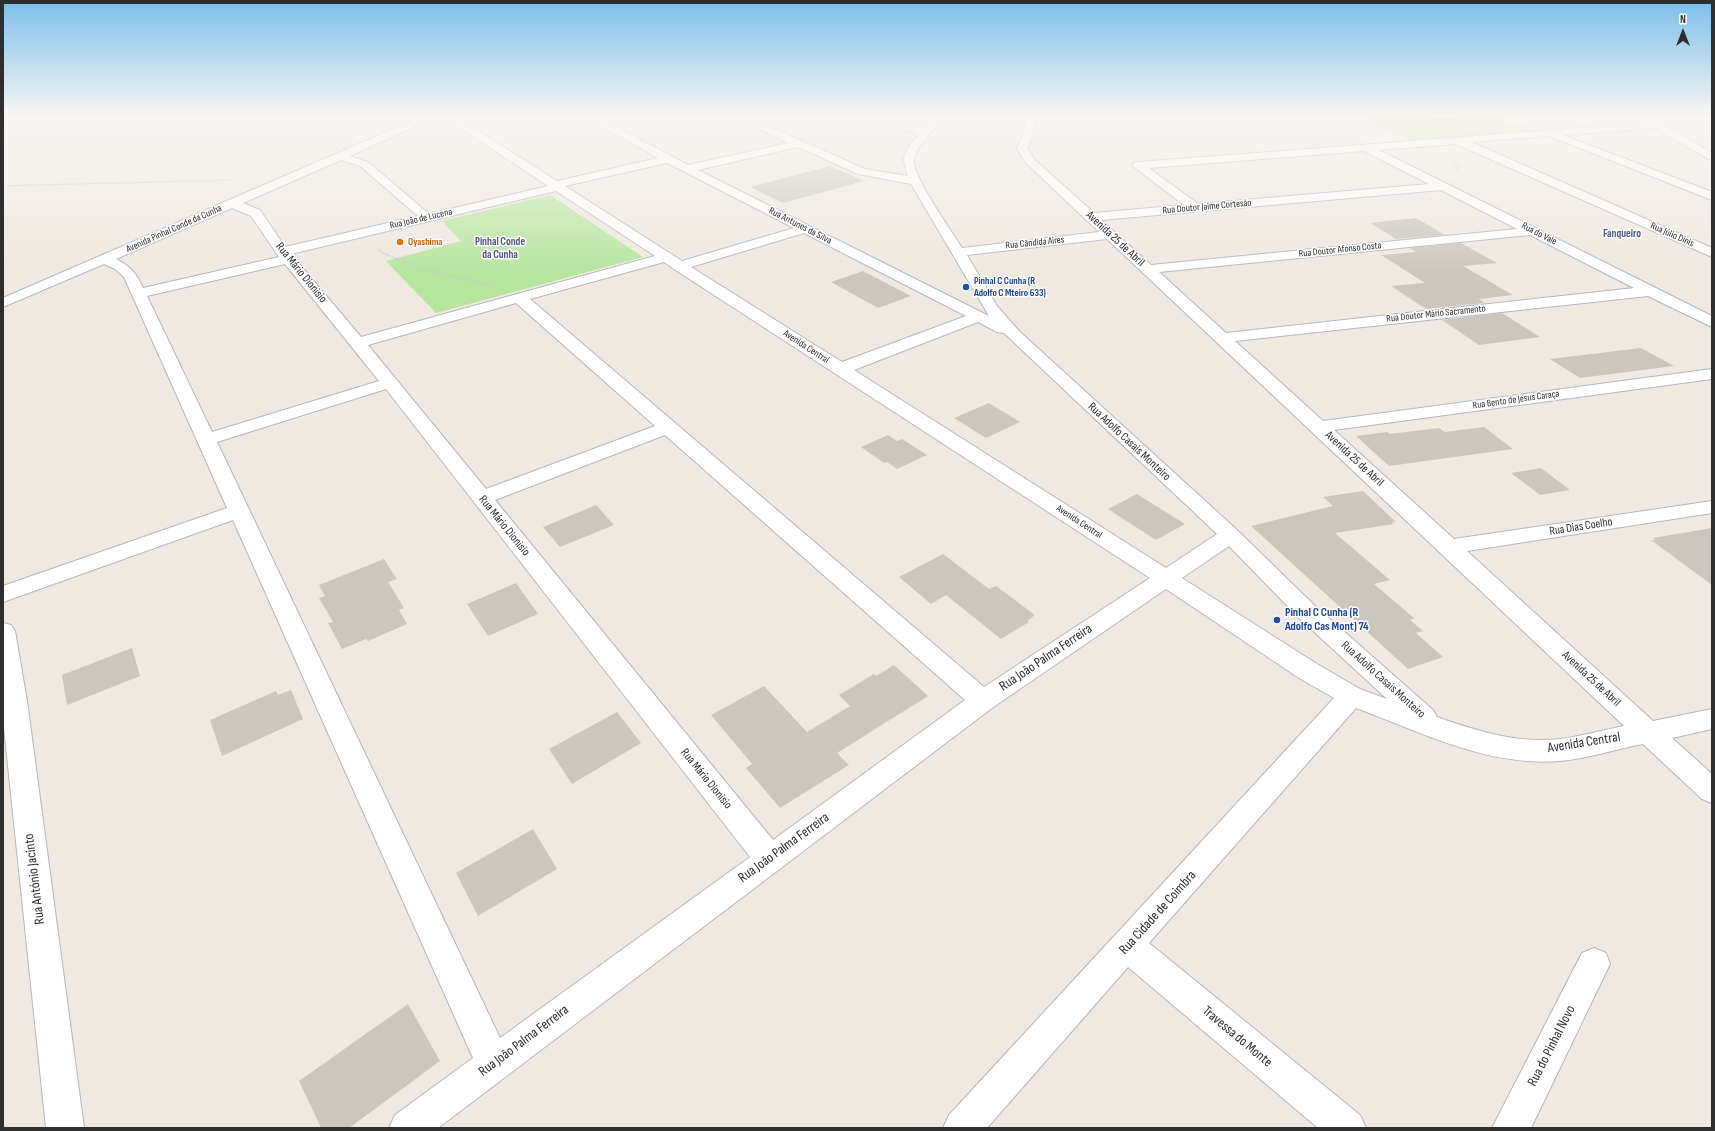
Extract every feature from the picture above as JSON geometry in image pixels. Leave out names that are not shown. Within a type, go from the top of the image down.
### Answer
[{"type":"street","name":"Avenida Pinhal Conde da Cunha","points":[[3,303],[311,169]]},
{"type":"street","points":[[370,169],[427,218]]},
{"type":"street","name":"Avenida Central","points":[[531,169],[665,257],[1166,578],[1308,671],[1351,696],[1476,742],[1516,750],[1560,750],[1712,719]]},
{"type":"street","name":"Rua João de Lucena","points":[[138,294],[360,234],[628,169]]},
{"type":"street","points":[[687,170],[692,169]]},
{"type":"street","points":[[855,169],[862,172],[915,181]]},
{"type":"street","name":"Rua Adolfo Casais Monteiro","points":[[910,169],[915,181],[959,252],[990,308],[1013,334],[1230,536],[1306,612],[1434,726]]},
{"type":"street","name":"Avenida 25 de Abril","points":[[1038,169],[1712,791]]},
{"type":"street","points":[[1143,169],[1196,208]]},
{"type":"street","name":"Rua do Vale","points":[[1409,169],[1712,322]]},
{"type":"street","name":"Rua Júlio Dinis","points":[[1521,169],[1712,253]]},
{"type":"street","points":[[1641,169],[1712,196]]},
{"type":"street","name":"Rua Antunes da Silva","points":[[687,170],[1013,334]]},
{"type":"street","name":"Rua Doutor Jaime Cortesão","points":[[1091,217],[1444,186]]},
{"type":"street","name":"Rua Mário Dionisio","points":[[232,203],[256,213],[285,255],[358,343],[769,858]]},
{"type":"street","points":[[679,266],[805,229]]},
{"type":"street","name":"Rua Doutor Afonso Costa","points":[[1148,269],[1532,231]]},
{"type":"street","name":"Rua Cândida Aires","points":[[959,252],[1111,235]]},
{"type":"street","points":[[358,343],[665,257]]},
{"type":"street","points":[[105,259],[120,266],[130,275],[494,1064]]},
{"type":"street","name":"Rua Doutor Mário Sacramento","points":[[1222,338],[1651,291]]},
{"type":"street","points":[[523,297],[983,701]]},
{"type":"street","points":[[840,369],[978,317]]},
{"type":"street","name":"Rua Bento de Jesus Caraça","points":[[1319,427],[1712,374]]},
{"type":"street","points":[[205,440],[389,383]]},
{"type":"street","points":[[482,498],[670,427]]},
{"type":"street","name":"Rua Dias Coelho","points":[[1449,547],[1712,507]]},
{"type":"street","points":[[3,594],[238,511]]},
{"type":"street","name":"Rua João Palma Ferreira","points":[[408,1128],[769,858],[983,701],[1230,536]]},
{"type":"street","name":"Rua António Jacinto","points":[[3,631],[6,671],[65,1128]]},
{"type":"street","name":"Rua Cidade de Coimbra","points":[[962,1128],[1128,946],[1351,696]]},
{"type":"street","name":"Travessa do Monte","points":[[1128,946],[1347,1128]]},
{"type":"street","name":"Rua do Pinhal Novo","points":[[1511,1128],[1594,964]]},
{"type":"path","points":[[3,186],[236,180]]},
{"type":"path","points":[[360,234],[383,253],[424,270],[480,281],[523,297]]},
{"type":"green space","points":[[550,195],[643,257],[436,313],[386,261],[461,241],[442,221]]},
{"type":"building","points":[[819,169],[836,169],[864,181],[783,203],[750,187]]},
{"type":"building","points":[[1416,218],[1445,235],[1396,239],[1370,223]]},
{"type":"building","points":[[1461,243],[1497,263],[1463,266],[1513,295],[1479,299],[1485,303],[1426,309],[1391,286],[1425,283],[1381,255],[1416,252],[1410,248]]},
{"type":"building","points":[[863,271],[911,296],[878,308],[831,282]]},
{"type":"building","points":[[1502,313],[1540,337],[1479,345],[1442,320]]},
{"type":"building","points":[[1641,348],[1674,366],[1580,378],[1550,359]]},
{"type":"building","points":[[989,403],[1020,422],[986,438],[954,418]]},
{"type":"building","points":[[1484,427],[1513,449],[1389,466],[1356,436],[1387,432],[1390,434],[1439,428],[1445,432]]},
{"type":"building","points":[[888,435],[897,441],[902,439],[927,455],[897,469],[887,462],[884,463],[861,447]]},
{"type":"building","points":[[1541,468],[1570,490],[1540,495],[1511,473]]},
{"type":"building","points":[[1363,491],[1396,522],[1392,522],[1394,524],[1335,533],[1390,580],[1374,584],[1414,618],[1410,620],[1423,631],[1416,633],[1443,657],[1408,669],[1251,526],[1333,506],[1323,497]]},
{"type":"building","points":[[1137,494],[1185,524],[1156,540],[1108,509]]},
{"type":"building","points":[[596,505],[614,525],[560,547],[543,527]]},
{"type":"building","points":[[1712,528],[1712,585],[1651,540],[1655,540],[1653,538]]},
{"type":"building","points":[[943,554],[989,589],[996,586],[1035,615],[1027,621],[1029,622],[1001,639],[946,595],[931,604],[899,577]]},
{"type":"building","points":[[384,559],[397,579],[388,582],[404,608],[399,610],[407,624],[368,641],[366,639],[342,649],[328,623],[333,622],[319,598],[325,596],[319,585]]},
{"type":"building","points":[[516,583],[538,614],[488,636],[467,604]]},
{"type":"building","points":[[132,648],[140,676],[67,705],[62,675]]},
{"type":"building","points":[[894,665],[928,696],[837,753],[849,765],[780,808],[746,768],[752,764],[711,715],[764,686],[807,732],[850,706],[839,695],[874,674],[876,676]]},
{"type":"building","points":[[291,690],[303,719],[222,756],[210,720],[276,691],[278,695]]},
{"type":"building","points":[[617,712],[641,743],[572,784],[549,749]]},
{"type":"building","points":[[533,829],[557,869],[478,916],[456,873]]},
{"type":"building","points":[[408,1004],[440,1061],[349,1128],[321,1128],[299,1081]]},
{"type":"place","name":"Oyashima","points":[[400,242]]},
{"type":"place","name":"Pinhal C Cunha (R Adolfo C Mteiro 633)","points":[[966,287]]},
{"type":"place","name":"Pinhal C Cunha (R Adolfo Cas Mont) 74","points":[[1277,620]]},
{"type":"district","name":"Fanqueiro","points":[[1622,234]]},
{"type":"district","name":"Pinhal Conde da Cunha","points":[[500,248]]}]
